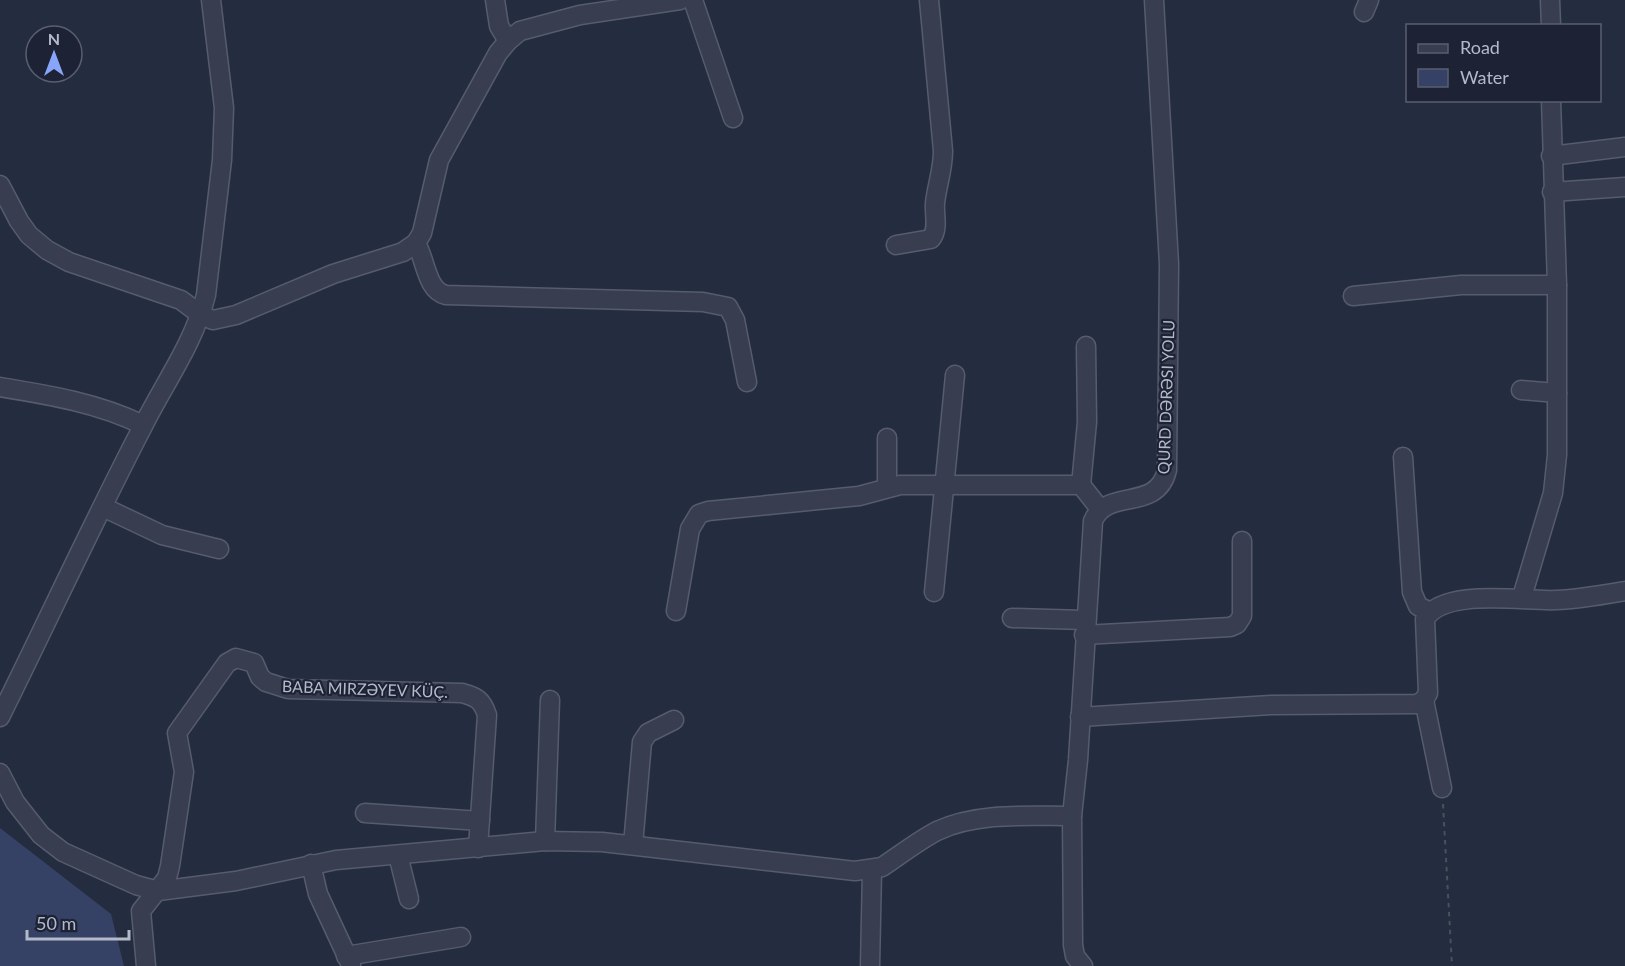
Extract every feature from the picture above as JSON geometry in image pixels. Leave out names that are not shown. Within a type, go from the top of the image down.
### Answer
[{"type":"street","points":[[0,717],[143,425],[193,336],[201,315],[206,295],[222,160],[224,108],[211,0]]},
{"type":"street","points":[[495,0],[499,26],[508,41]]},
{"type":"street","points":[[0,185],[24,228],[47,250],[69,262],[181,300],[201,315],[213,320],[236,315],[333,274],[403,252],[416,243],[422,233],[439,160],[498,52],[520,31],[580,15],[680,0]]},
{"type":"street","points":[[693,0],[733,118]]},
{"type":"street","points":[[896,245],[931,239],[936,234],[935,202],[943,169],[943,151],[929,0]]},
{"type":"street","name":"QURD DƏRƏSI YOLU","points":[[1100,509],[1150,494],[1165,481],[1167,470],[1168,252],[1154,0]]},
{"type":"street","points":[[1550,0],[1551,24]]},
{"type":"street","points":[[1522,597],[1553,493],[1557,455],[1557,285],[1552,192],[1551,102]]},
{"type":"street","points":[[1551,156],[1625,147]]},
{"type":"street","points":[[1552,192],[1625,187]]},
{"type":"street","points":[[416,243],[423,255],[432,287],[437,293],[446,295],[703,302],[728,308],[735,320],[747,382]]},
{"type":"street","points":[[1353,296],[1461,285],[1557,285]]},
{"type":"street","points":[[1080,965],[1075,956],[1072,931],[1072,816],[1093,521],[1100,509],[1081,485],[1088,401],[1086,346]]},
{"type":"street","points":[[934,592],[955,375]]},
{"type":"street","points":[[0,387],[91,405],[143,425]]},
{"type":"street","points":[[1521,390],[1557,393]]},
{"type":"street","points":[[887,438],[887,487]]},
{"type":"street","points":[[1403,457],[1412,592],[1418,606],[1430,612]]},
{"type":"street","points":[[676,611],[690,529],[699,514],[708,511],[859,496],[887,487],[1081,485]]},
{"type":"street","points":[[103,507],[162,535],[219,549]]},
{"type":"street","points":[[1012,618],[1085,628],[1230,627],[1237,624],[1242,616],[1242,541]]},
{"type":"street","points":[[1442,788],[1424,700],[1428,684],[1424,629],[1430,612],[1451,602],[1522,597],[1556,600],[1625,591]]},
{"type":"street","name":"BABA MIRZƏYEV KÜÇ.","points":[[146,966],[141,912],[167,878],[184,772],[177,733],[227,663],[236,658],[254,663],[260,677],[266,682],[288,689],[462,693],[476,697],[483,703],[487,715],[478,848]]},
{"type":"street","points":[[544,841],[550,700]]},
{"type":"street","points":[[1080,717],[1271,705],[1410,705],[1424,700]]},
{"type":"street","points":[[633,845],[642,742],[648,733],[674,720]]},
{"type":"street","points":[[0,773],[15,802],[41,835],[63,852],[127,881],[158,891],[236,882],[311,864],[544,841],[633,845],[855,871],[872,870],[882,867],[936,832],[948,827],[1010,817],[1072,816]]},
{"type":"street","points":[[365,813],[480,821]]},
{"type":"street","points":[[398,855],[409,899]]},
{"type":"street","points":[[311,864],[318,894],[349,961],[460,936]]},
{"type":"street","points":[[870,966],[872,870]]},
{"type":"path","points":[[1442,788],[1452,966]]},
{"type":"water","points":[[0,828],[111,914],[124,966],[0,966]]}]
